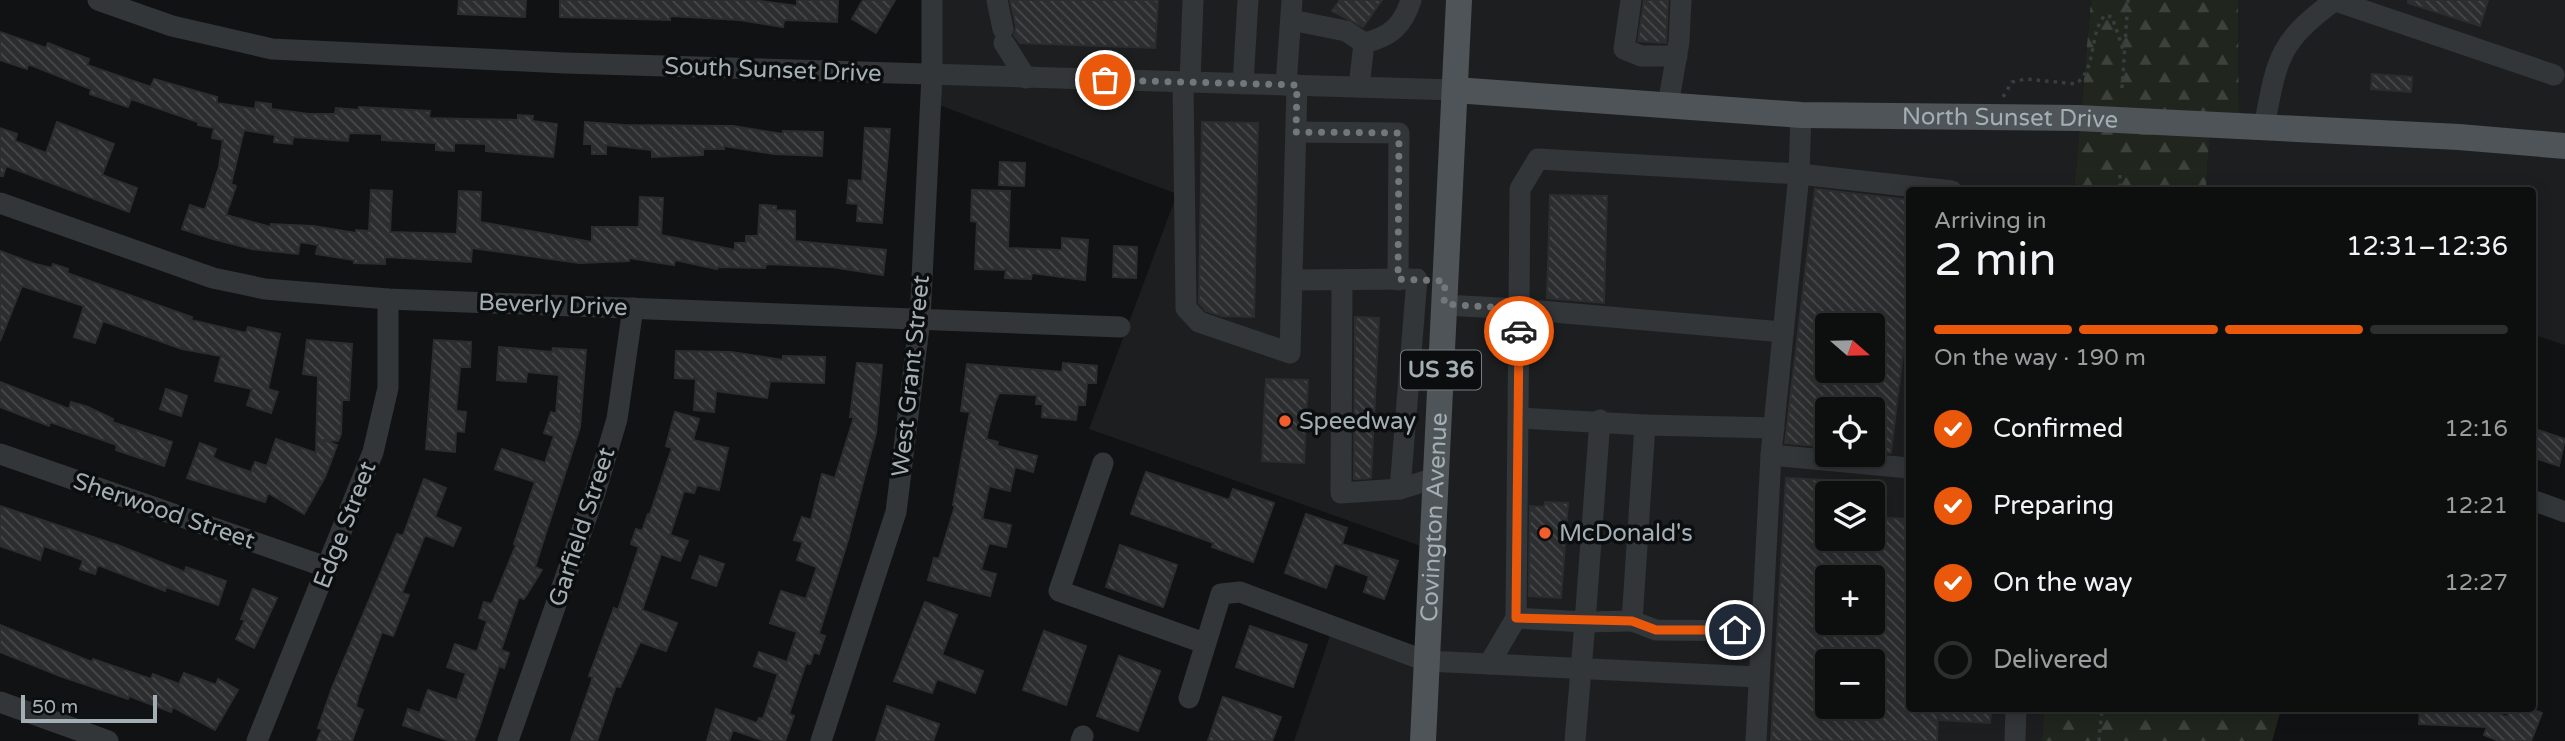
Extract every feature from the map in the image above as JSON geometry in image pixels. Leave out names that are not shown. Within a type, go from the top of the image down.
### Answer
[{"type":"main road","name":"Covington Avenue","points":[[1423,741],[1459,0]]},
{"type":"main road","name":"North Sunset Drive","points":[[1455,90],[1801,115],[2000,117],[2252,126],[2459,137],[2565,146]]},
{"type":"street","name":"South Sunset Drive","points":[[98,0],[172,26],[272,49],[565,63],[1455,90]]},
{"type":"street","name":"West Grant Street","points":[[821,741],[896,512],[920,319],[932,75],[932,0]]},
{"type":"street","points":[[997,0],[1004,36],[1026,78]]},
{"type":"street","points":[[1193,0],[1187,82],[1186,308],[1199,322],[1290,353],[1296,132],[1291,85],[1291,10],[1346,31],[1364,43],[1385,38],[1396,29],[1411,0]]},
{"type":"street","points":[[1243,84],[1248,0]]},
{"type":"street","points":[[1631,0],[1624,49],[1641,56],[1677,56]]},
{"type":"street","points":[[1668,105],[1677,56],[1681,0]]},
{"type":"street","points":[[2252,126],[2277,64],[2301,26],[2334,1],[2554,75]]},
{"type":"street","points":[[1359,87],[1364,43]]},
{"type":"street","points":[[1756,741],[1771,455],[1799,174],[1801,115]]},
{"type":"street","points":[[1296,132],[1399,133],[1408,279],[1400,489]]},
{"type":"street","points":[[1489,664],[1516,618],[1520,189],[1538,159],[1799,174],[1916,187]]},
{"type":"street","name":"Beverly Drive","points":[[0,203],[213,278],[265,289],[388,299],[1119,327]]},
{"type":"street","points":[[1292,280],[1408,279],[1445,293],[1519,309],[1783,332]]},
{"type":"street","points":[[1342,280],[1341,493],[1400,489],[1435,478]]},
{"type":"street","name":"Edge Street","points":[[257,741],[329,568],[373,452],[388,388],[388,299]]},
{"type":"street","name":"Garfield Street","points":[[508,741],[614,431],[633,308]]},
{"type":"street","points":[[1519,418],[1774,428]]},
{"type":"street","points":[[1575,741],[1600,420]]},
{"type":"street","points":[[1632,621],[1645,425]]},
{"type":"street","name":"Sherwood Street","points":[[0,454],[329,568]]},
{"type":"street","points":[[1771,455],[1906,468]]},
{"type":"street","points":[[1103,463],[1059,590],[1205,643]]},
{"type":"street","points":[[2536,501],[2565,512]]},
{"type":"street","points":[[1189,698],[1222,594],[1240,592],[1426,661],[1758,677]]},
{"type":"street","points":[[1516,618],[1585,622],[1632,621],[1656,630],[1761,631]]},
{"type":"street","points":[[0,702],[108,741]]},
{"type":"street","points":[[2015,741],[2016,712]]},
{"type":"path","points":[[2122,88],[2128,0]]},
{"type":"path","points":[[2000,117],[2004,95],[2012,82],[2026,79],[2076,84],[2084,78],[2099,22],[2105,15],[2112,17],[2117,26],[2124,52]]},
{"type":"path","points":[[2120,175],[2120,187]]},
{"type":"path","points":[[2099,741],[2102,712]]},
{"type":"shaded area","points":[[932,0],[2091,0],[2074,187],[1906,187],[1906,712],[2044,712],[2042,741],[1294,741],[1333,627],[1426,661],[1432,550],[1089,429],[1177,194],[931,102]]},
{"type":"shaded area","points":[[2238,0],[2565,0],[2565,345],[2536,335],[2536,187],[2206,187],[2210,124],[2239,125]]},
{"type":"green space","points":[[2091,0],[2238,0],[2239,126],[2210,125],[2206,187],[2074,187]]},
{"type":"green space","points":[[2044,712],[2280,712],[2272,741],[2042,741]]},
{"type":"building","points":[[459,0],[526,0],[525,17],[458,14]]},
{"type":"building","points":[[560,0],[752,0],[797,6],[797,0],[838,0],[837,22],[784,20],[783,27],[740,20],[670,16],[670,20],[560,17]]},
{"type":"building","points":[[863,0],[895,0],[876,33],[852,19]]},
{"type":"building","points":[[1010,0],[1158,0],[1155,48],[1020,43],[1014,35],[1016,26]]},
{"type":"building","points":[[1340,0],[1382,0],[1363,27],[1332,11]]},
{"type":"building","points":[[1644,0],[1668,0],[1666,43],[1638,41]]},
{"type":"building","points":[[2408,0],[2488,0],[2480,26],[2408,3]]},
{"type":"building","points":[[0,32],[46,48],[48,43],[89,59],[87,65],[151,87],[154,79],[217,97],[217,103],[255,109],[256,102],[271,104],[271,109],[309,114],[335,114],[336,108],[359,110],[359,107],[430,111],[429,118],[518,120],[518,115],[533,116],[532,121],[557,124],[553,157],[486,151],[486,144],[454,143],[454,151],[436,150],[436,143],[382,140],[382,134],[349,133],[348,141],[293,137],[292,144],[274,142],[275,135],[244,130],[231,184],[236,186],[226,215],[271,227],[271,224],[313,226],[356,233],[356,230],[369,231],[371,190],[392,191],[390,232],[457,234],[459,191],[481,192],[480,222],[592,242],[592,227],[639,227],[640,197],[663,198],[661,235],[735,250],[735,243],[746,243],[746,236],[758,236],[760,205],[776,206],[776,210],[795,211],[795,241],[886,250],[883,275],[832,267],[766,264],[765,268],[717,269],[675,260],[674,265],[629,258],[629,261],[579,263],[472,248],[471,262],[385,257],[385,264],[354,263],[354,260],[316,254],[318,245],[300,242],[298,254],[252,249],[213,239],[182,229],[190,205],[205,210],[219,167],[223,140],[212,138],[214,128],[198,125],[198,122],[131,99],[128,107],[90,94],[91,89],[28,64],[27,69],[0,60]]},
{"type":"building","points":[[2372,74],[2412,77],[2411,92],[2371,89]]},
{"type":"building","points":[[57,122],[114,144],[102,175],[137,188],[129,212],[6,166],[3,176],[0,176],[0,128],[17,134],[15,141],[46,153]]},
{"type":"building","points":[[585,122],[733,126],[783,134],[783,131],[823,132],[822,156],[774,154],[724,146],[724,149],[703,149],[703,155],[652,157],[652,150],[606,145],[606,154],[592,154],[592,144],[584,144]]},
{"type":"building","points":[[1202,122],[1258,123],[1254,317],[1222,316],[1206,311],[1199,303]]},
{"type":"building","points":[[865,128],[890,129],[882,223],[857,221],[858,204],[847,203],[849,180],[862,181]]},
{"type":"building","points":[[1000,162],[1025,163],[1024,186],[999,185]]},
{"type":"building","points":[[1815,189],[1906,200],[1906,328],[1891,453],[1885,452],[1885,397],[1815,397],[1815,446],[1785,443]]},
{"type":"building","points":[[972,190],[1010,191],[1008,248],[1062,250],[1062,238],[1088,240],[1085,280],[1032,273],[1031,279],[1005,278],[1006,270],[975,269],[977,222],[971,221]]},
{"type":"building","points":[[1550,195],[1607,196],[1604,303],[1547,298]]},
{"type":"building","points":[[1114,246],[1137,247],[1136,278],[1113,277]]},
{"type":"building","points":[[0,251],[35,264],[52,268],[53,264],[68,269],[67,273],[192,317],[191,320],[246,333],[248,327],[280,334],[268,389],[278,392],[271,413],[247,405],[252,389],[215,381],[221,356],[182,349],[103,321],[95,343],[74,337],[84,306],[22,286],[0,341]]},
{"type":"building","name":"Speedway","points":[[1355,317],[1379,318],[1371,478],[1358,479],[1354,479]]},
{"type":"building","points":[[307,340],[352,344],[349,400],[342,400],[341,434],[338,441],[323,440],[337,445],[325,477],[304,514],[268,493],[265,502],[187,478],[200,443],[216,449],[213,457],[251,472],[255,462],[267,466],[276,439],[316,453],[318,376],[303,374]]},
{"type":"building","points":[[434,340],[471,342],[470,367],[460,367],[456,411],[466,412],[464,432],[456,431],[455,452],[426,449]]},
{"type":"building","points":[[499,347],[552,352],[553,348],[586,350],[580,427],[535,567],[542,570],[524,599],[519,597],[501,650],[509,653],[504,668],[499,666],[474,741],[450,741],[403,725],[408,709],[420,713],[428,690],[457,700],[466,673],[447,667],[455,644],[477,652],[487,621],[479,618],[484,602],[492,604],[516,545],[514,544],[535,482],[495,469],[502,449],[545,463],[554,436],[544,433],[551,412],[556,414],[559,375],[527,372],[526,382],[497,380]]},
{"type":"building","points":[[676,351],[731,352],[783,360],[783,356],[825,357],[824,383],[770,381],[767,398],[716,391],[714,412],[694,410],[696,379],[675,378]]},
{"type":"building","points":[[857,363],[882,365],[876,433],[848,540],[819,634],[825,636],[819,654],[814,652],[810,664],[806,663],[789,714],[794,716],[785,741],[765,741],[733,730],[729,741],[707,741],[716,709],[757,723],[759,718],[763,719],[778,674],[754,666],[759,652],[787,662],[797,632],[770,623],[781,591],[806,599],[817,567],[797,560],[803,542],[794,540],[802,517],[811,520],[822,474],[835,478],[854,417],[850,417]]},
{"type":"building","points":[[1063,363],[1097,366],[1096,383],[1087,383],[1085,405],[1078,405],[1076,420],[1042,417],[1043,404],[1036,404],[1037,395],[999,393],[995,403],[986,439],[998,442],[997,446],[1037,456],[1033,472],[1015,467],[1010,491],[989,486],[982,519],[1011,525],[1006,547],[989,543],[981,570],[996,574],[990,596],[928,580],[934,558],[939,559],[955,506],[953,505],[970,412],[961,411],[967,364],[1062,372]]},
{"type":"building","name":"Speedway","points":[[1266,379],[1308,380],[1304,463],[1262,461]]},
{"type":"building","points":[[0,382],[69,409],[71,402],[88,407],[113,419],[112,422],[172,442],[164,466],[116,450],[117,445],[50,422],[49,426],[0,407]]},
{"type":"building","points":[[166,389],[187,396],[181,416],[160,409]]},
{"type":"building","points":[[675,412],[699,419],[693,440],[728,448],[719,490],[697,485],[694,493],[684,491],[670,535],[688,541],[680,561],[661,554],[642,610],[677,623],[666,651],[640,642],[620,687],[616,686],[597,741],[571,741],[593,677],[589,676],[614,608],[618,610],[639,547],[631,544],[636,529],[642,531],[650,514],[672,448],[666,446]]},
{"type":"building","points":[[2536,429],[2565,439],[2559,466],[2536,458]]},
{"type":"building","points":[[1146,472],[1229,500],[1233,489],[1274,503],[1253,562],[1212,547],[1214,543],[1131,514]]},
{"type":"building","points":[[1786,478],[1826,480],[1815,481],[1815,551],[1885,551],[1885,518],[1906,519],[1906,712],[1938,712],[1937,741],[1771,741]]},
{"type":"building","points":[[424,479],[446,488],[435,517],[461,528],[453,546],[425,535],[402,593],[409,595],[393,636],[382,632],[358,697],[356,707],[363,710],[352,741],[317,741],[322,729],[318,728],[332,688],[397,534],[403,536]]},
{"type":"building","name":"McDonald's","points":[[1545,502],[1568,503],[1561,598],[1529,596],[1530,506],[1544,507]]},
{"type":"building","points":[[0,506],[120,546],[185,572],[186,567],[226,581],[218,605],[166,587],[165,591],[98,565],[95,574],[80,569],[83,560],[44,546],[40,560],[0,546]]},
{"type":"building","points":[[1306,514],[1347,528],[1342,544],[1398,561],[1384,599],[1364,592],[1369,576],[1335,563],[1326,588],[1285,573]]},
{"type":"building","points":[[1120,545],[1177,565],[1163,607],[1106,587]]},
{"type":"building","points":[[700,556],[724,564],[716,586],[692,578]]},
{"type":"building","points":[[253,589],[277,598],[254,648],[236,639],[245,620],[241,619]]},
{"type":"building","points":[[925,602],[957,615],[942,655],[983,671],[975,693],[937,679],[932,693],[894,681]]},
{"type":"building","points":[[0,625],[92,662],[93,659],[151,679],[153,674],[179,684],[184,673],[216,685],[218,679],[238,690],[215,730],[173,707],[171,712],[129,696],[128,699],[0,652]]},
{"type":"building","points":[[1250,626],[1307,645],[1293,687],[1236,667]]},
{"type":"building","points":[[1044,631],[1086,646],[1066,705],[1023,690]]},
{"type":"building","points":[[1119,656],[1160,671],[1138,731],[1097,716]]},
{"type":"building","points":[[1223,697],[1281,717],[1272,741],[1208,741]]},
{"type":"building","points":[[887,706],[939,724],[933,741],[876,741]]},
{"type":"building","points":[[2536,711],[2542,713],[2531,741],[2499,741],[2484,735],[2487,727],[2419,724],[2420,712],[2494,712],[2507,717],[2509,712]]},
{"type":"building","points":[[1940,712],[1991,712],[1990,723],[1940,720]]},
{"type":"way so far","points":[[1105,80],[1297,85],[1296,132],[1399,133],[1398,279],[1445,281],[1444,304],[1519,309],[1519,331]]},
{"type":"place","name":"Speedway","points":[[1285,421]]},
{"type":"place","name":"McDonald's","points":[[1545,533]]},
{"type":"route","points":[[1519,331],[1516,618],[1585,622],[1632,621],[1656,630],[1735,630]]}]
